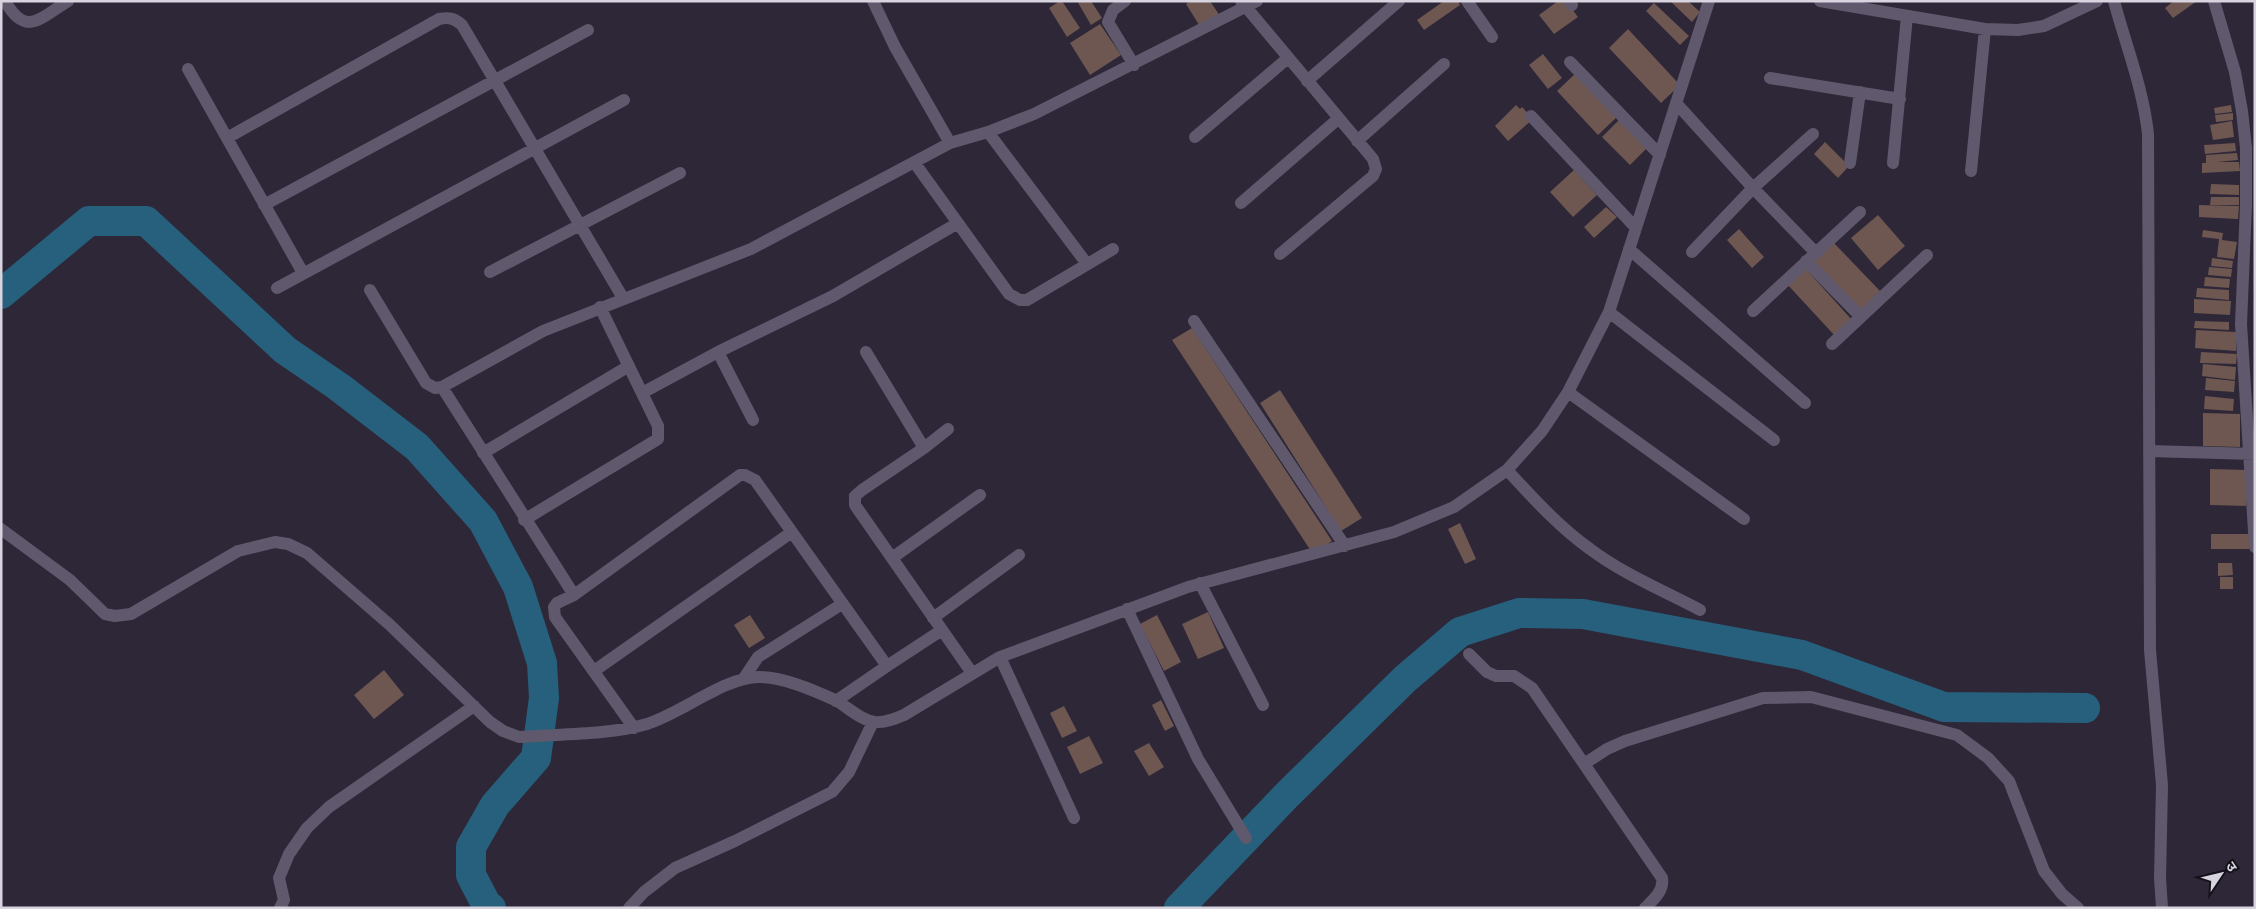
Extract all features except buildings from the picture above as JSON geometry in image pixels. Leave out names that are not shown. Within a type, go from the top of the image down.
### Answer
[{"type":"street","points":[[5,1],[12,14],[26,23],[34,21],[68,1]]},
{"type":"street","points":[[873,1],[895,46],[950,143]]},
{"type":"street","points":[[1126,1],[1113,10],[1108,22],[1134,65]]},
{"type":"street","points":[[370,290],[426,384],[435,388],[442,387],[542,331],[751,249],[950,143],[988,132],[1034,114],[1134,65],[1244,5],[1257,1]]},
{"type":"street","points":[[1307,81],[1399,1]]},
{"type":"street","points":[[1467,1],[1492,37]]},
{"type":"street","points":[[1,529],[70,580],[105,614],[115,616],[131,614],[238,551],[275,542],[288,544],[307,552],[390,625],[490,722],[519,737],[634,728],[673,713],[744,678],[760,677],[774,679],[836,701],[874,722],[884,722],[904,715],[1000,657],[1127,609],[1200,584],[1394,532],[1454,508],[1507,470],[1542,431],[1568,392],[1609,312],[1709,1]]},
{"type":"street","points":[[1820,1],[1985,29],[2032,29],[2044,26],[2097,1]]},
{"type":"street","points":[[2114,1],[2142,94],[2148,134],[2150,650],[2162,786],[2160,878],[2162,908]]},
{"type":"street","points":[[2214,1],[2234,72],[2250,148],[2241,324],[2252,454],[2255,547]]},
{"type":"street","points":[[1244,5],[1375,164],[1375,172],[1280,254]]},
{"type":"street","points":[[1893,163],[1907,16]]},
{"type":"street","points":[[227,138],[439,19],[446,17],[455,19],[462,25],[623,298]]},
{"type":"street","points":[[1971,171],[1985,29]]},
{"type":"street","points":[[264,205],[588,30]]},
{"type":"street","points":[[1195,136],[1288,58]]},
{"type":"street","points":[[1570,62],[1660,155]]},
{"type":"street","points":[[1357,141],[1444,64]]},
{"type":"street","points":[[188,69],[303,274]]},
{"type":"street","points":[[1770,78],[1900,99]]},
{"type":"street","points":[[1850,163],[1860,92]]},
{"type":"street","points":[[276,288],[624,100]]},
{"type":"street","points":[[1676,103],[1753,188],[1861,317]]},
{"type":"street","points":[[1531,116],[1636,228]]},
{"type":"street","points":[[1241,203],[1338,119]]},
{"type":"street","points":[[988,132],[1087,264]]},
{"type":"street","points":[[1692,252],[1753,188],[1813,134]]},
{"type":"street","points":[[914,162],[1009,294],[1020,300],[1027,300],[1112,249]]},
{"type":"street","points":[[490,272],[680,173]]},
{"type":"street","points":[[1752,312],[1860,212]]},
{"type":"street","points":[[642,393],[718,352],[834,296],[958,223]]},
{"type":"street","points":[[1629,249],[1805,403]]},
{"type":"street","points":[[1832,344],[1928,255]]},
{"type":"street","points":[[524,520],[658,439],[658,426],[600,308]]},
{"type":"street","points":[[1609,312],[1774,440]]},
{"type":"street","points":[[1194,321],[1345,546]]},
{"type":"street","points":[[718,352],[753,420]]},
{"type":"street","points":[[866,352],[924,448]]},
{"type":"street","points":[[483,453],[629,366]]},
{"type":"street","points":[[442,387],[524,520],[574,595]]},
{"type":"street","points":[[1568,392],[1744,519]]},
{"type":"street","points":[[948,429],[855,496],[855,505],[972,673]]},
{"type":"street","points":[[2149,451],[2252,454]]},
{"type":"street","points":[[1507,470],[1567,531],[1591,550],[1614,565],[1700,610]]},
{"type":"street","points":[[634,728],[554,612],[557,603],[574,595],[740,475],[745,474],[755,480],[887,666]]},
{"type":"street","points":[[892,558],[980,495]]},
{"type":"street","points":[[594,671],[792,532]]},
{"type":"street","points":[[934,618],[1019,556]]},
{"type":"street","points":[[1200,584],[1263,705]]},
{"type":"street","points":[[744,678],[758,657],[842,604]]},
{"type":"street","points":[[1127,609],[1198,759],[1246,838]]},
{"type":"street","points":[[836,701],[942,630]]},
{"type":"street","points":[[1469,654],[1487,672],[1496,676],[1514,676],[1532,688],[1662,878],[1663,884],[1660,891],[1646,908]]},
{"type":"street","points":[[1000,657],[1074,818]]},
{"type":"street","points":[[1584,764],[1625,741],[1763,698],[1785,696],[1811,697],[1957,735],[1988,758],[2009,781],[2044,871],[2062,894],[2078,908]]},
{"type":"street","points":[[280,908],[284,900],[279,878],[289,854],[308,828],[329,807],[474,706]]},
{"type":"street","points":[[630,908],[644,892],[675,868],[743,837],[832,792],[849,772],[874,722]]},
{"type":"waterway","points":[[1,294],[89,221],[146,221],[285,350],[339,387],[417,447],[483,521],[518,587],[542,663],[544,698],[536,758],[495,805],[471,847],[471,875],[486,904],[491,908]]},
{"type":"waterway","points":[[1179,908],[1287,795],[1405,679],[1460,632],[1519,613],[1583,614],[1802,655],[1944,707],[2085,708]]}]
